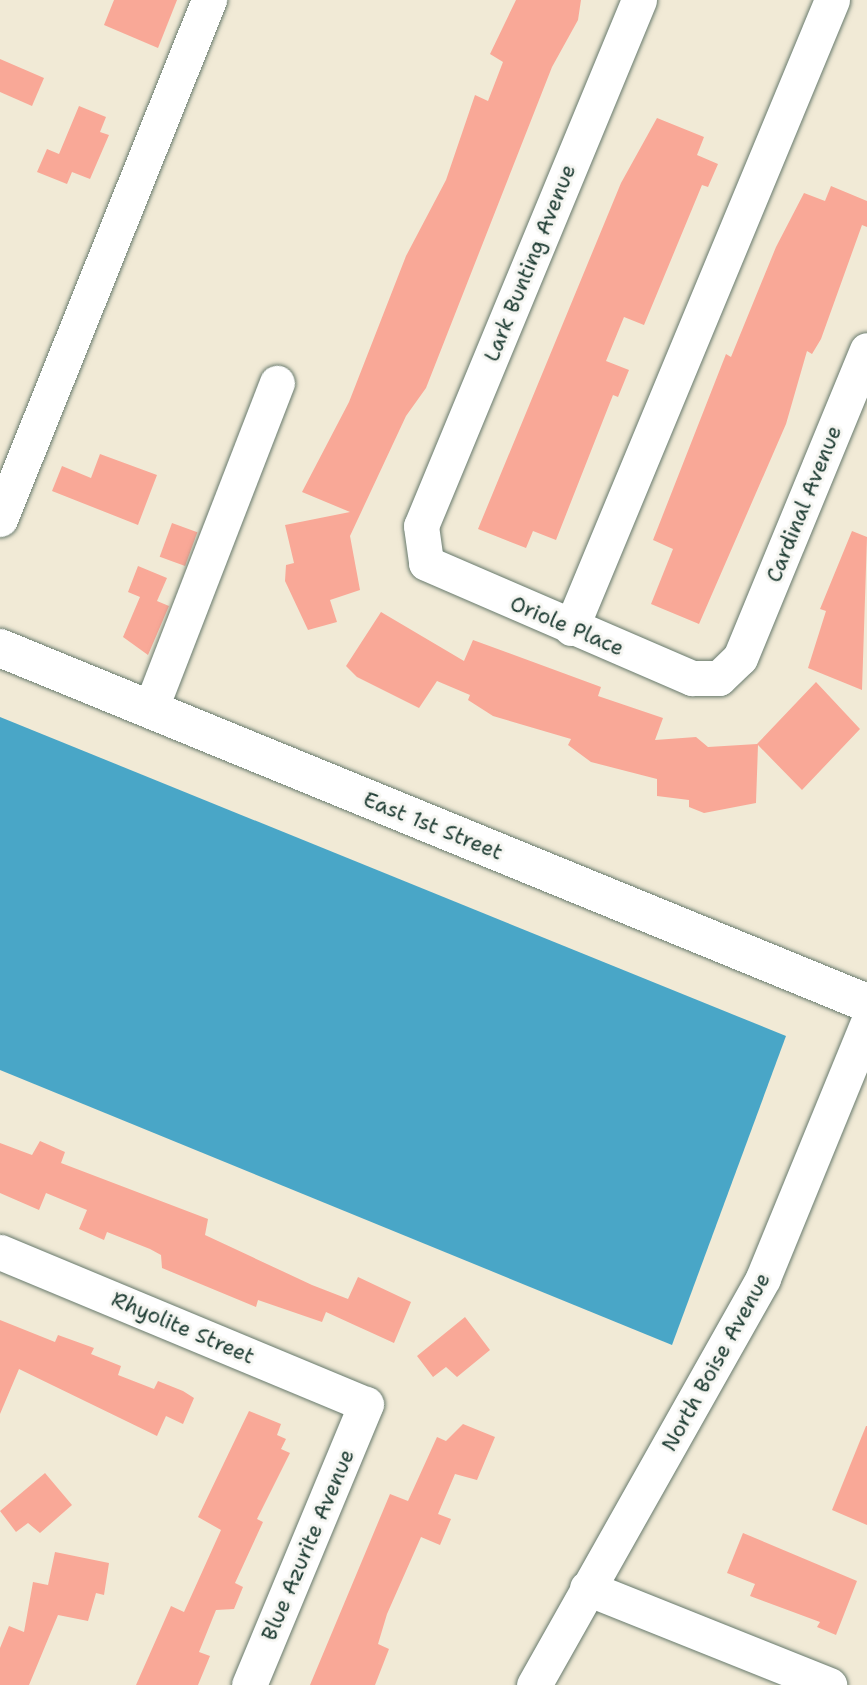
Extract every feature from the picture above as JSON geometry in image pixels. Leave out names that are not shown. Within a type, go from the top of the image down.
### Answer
[{"type":"main road","name":"East 1st Street","points":[[0,648],[867,1003]]},
{"type":"street","points":[[0,519],[209,0]]},
{"type":"street","name":"Lark Bunting Avenue","points":[[421,526],[639,0]]},
{"type":"street","points":[[571,628],[832,0]]},
{"type":"street","name":"Cardinal Avenue","points":[[740,657],[867,350]]},
{"type":"street","points":[[150,710],[277,383]]},
{"type":"street","name":"Oriole Place","points":[[421,526],[420,550],[437,572],[571,628],[704,680],[719,678],[740,657]]},
{"type":"street","name":"North Boise Avenue","points":[[534,1685],[764,1278],[867,1024]]},
{"type":"street","name":"Rhyolite Street","points":[[0,1252],[366,1404]]},
{"type":"street","name":"Blue Azurite Avenue","points":[[249,1685],[366,1404]]},
{"type":"street","points":[[587,1588],[830,1685]]},
{"type":"water","points":[[0,717],[786,1036],[672,1345],[0,1070]]},
{"type":"building","points":[[114,0],[177,0],[158,48],[104,25]]},
{"type":"building","points":[[516,0],[581,0],[578,20],[552,67],[426,388],[406,416],[350,536],[360,590],[330,600],[337,622],[308,630],[285,581],[286,565],[294,563],[285,525],[350,512],[302,492],[349,402],[406,256],[446,180],[475,95],[488,101],[503,62],[490,54]]},
{"type":"building","points":[[0,59],[44,78],[32,106],[0,92]]},
{"type":"building","points":[[79,106],[106,117],[100,132],[109,135],[90,179],[72,172],[67,184],[37,172],[47,149],[59,154]]},
{"type":"building","points":[[657,118],[704,137],[697,155],[718,164],[708,187],[702,185],[644,325],[624,317],[606,361],[629,370],[618,397],[613,395],[556,540],[533,531],[526,548],[478,529],[621,183]]},
{"type":"building","points":[[831,186],[867,201],[867,227],[862,225],[821,339],[812,354],[807,351],[786,424],[699,624],[651,604],[673,549],[653,540],[726,354],[731,357],[776,247],[804,193],[825,201]]},
{"type":"building","points":[[100,454],[157,475],[138,525],[52,491],[62,466],[91,478]]},
{"type":"building","points":[[172,523],[197,532],[185,566],[160,557]]},
{"type":"building","points":[[852,531],[867,537],[862,690],[808,668],[826,611],[820,609]]},
{"type":"building","points":[[138,566],[167,578],[157,601],[169,606],[148,655],[123,637],[140,597],[128,592]]},
{"type":"building","points":[[381,612],[464,661],[473,640],[601,687],[598,696],[663,718],[655,740],[696,737],[708,747],[757,744],[816,682],[860,729],[802,790],[758,745],[756,803],[704,813],[689,807],[689,800],[657,796],[657,779],[591,762],[568,745],[571,739],[493,716],[468,700],[470,695],[437,681],[419,708],[357,677],[346,666]]},
{"type":"building","points":[[40,1141],[65,1152],[61,1163],[208,1219],[205,1235],[312,1285],[348,1299],[358,1277],[411,1302],[394,1343],[326,1312],[322,1322],[258,1300],[256,1307],[162,1268],[161,1255],[150,1249],[107,1232],[104,1240],[79,1229],[87,1210],[46,1193],[39,1210],[0,1193],[0,1143],[32,1155]]},
{"type":"building","points":[[465,1317],[490,1350],[457,1377],[446,1367],[433,1377],[417,1356]]},
{"type":"building","points":[[0,1320],[55,1342],[58,1335],[94,1348],[91,1354],[121,1366],[118,1375],[154,1389],[158,1381],[183,1391],[194,1398],[183,1424],[166,1416],[157,1436],[19,1369],[0,1414]]},
{"type":"building","points":[[249,1411],[281,1424],[277,1435],[286,1439],[281,1449],[290,1453],[257,1519],[263,1522],[235,1583],[243,1587],[234,1609],[216,1610],[199,1652],[210,1656],[198,1685],[136,1685],[171,1606],[184,1612],[221,1530],[198,1517]]},
{"type":"building","points":[[463,1424],[495,1437],[477,1480],[455,1474],[438,1514],[451,1519],[440,1545],[421,1537],[387,1614],[378,1644],[389,1649],[375,1685],[310,1685],[390,1494],[408,1501],[437,1437],[446,1441]]},
{"type":"building","points":[[867,1426],[867,1525],[832,1510]]},
{"type":"building","points":[[45,1473],[72,1505],[40,1533],[28,1523],[16,1532],[0,1511]]},
{"type":"building","points":[[743,1533],[857,1581],[836,1635],[817,1627],[820,1622],[750,1596],[755,1584],[727,1573]]},
{"type":"building","points":[[55,1552],[109,1563],[104,1595],[96,1593],[88,1621],[58,1615],[29,1685],[0,1685],[0,1648],[9,1626],[24,1632],[33,1582],[48,1585]]}]
